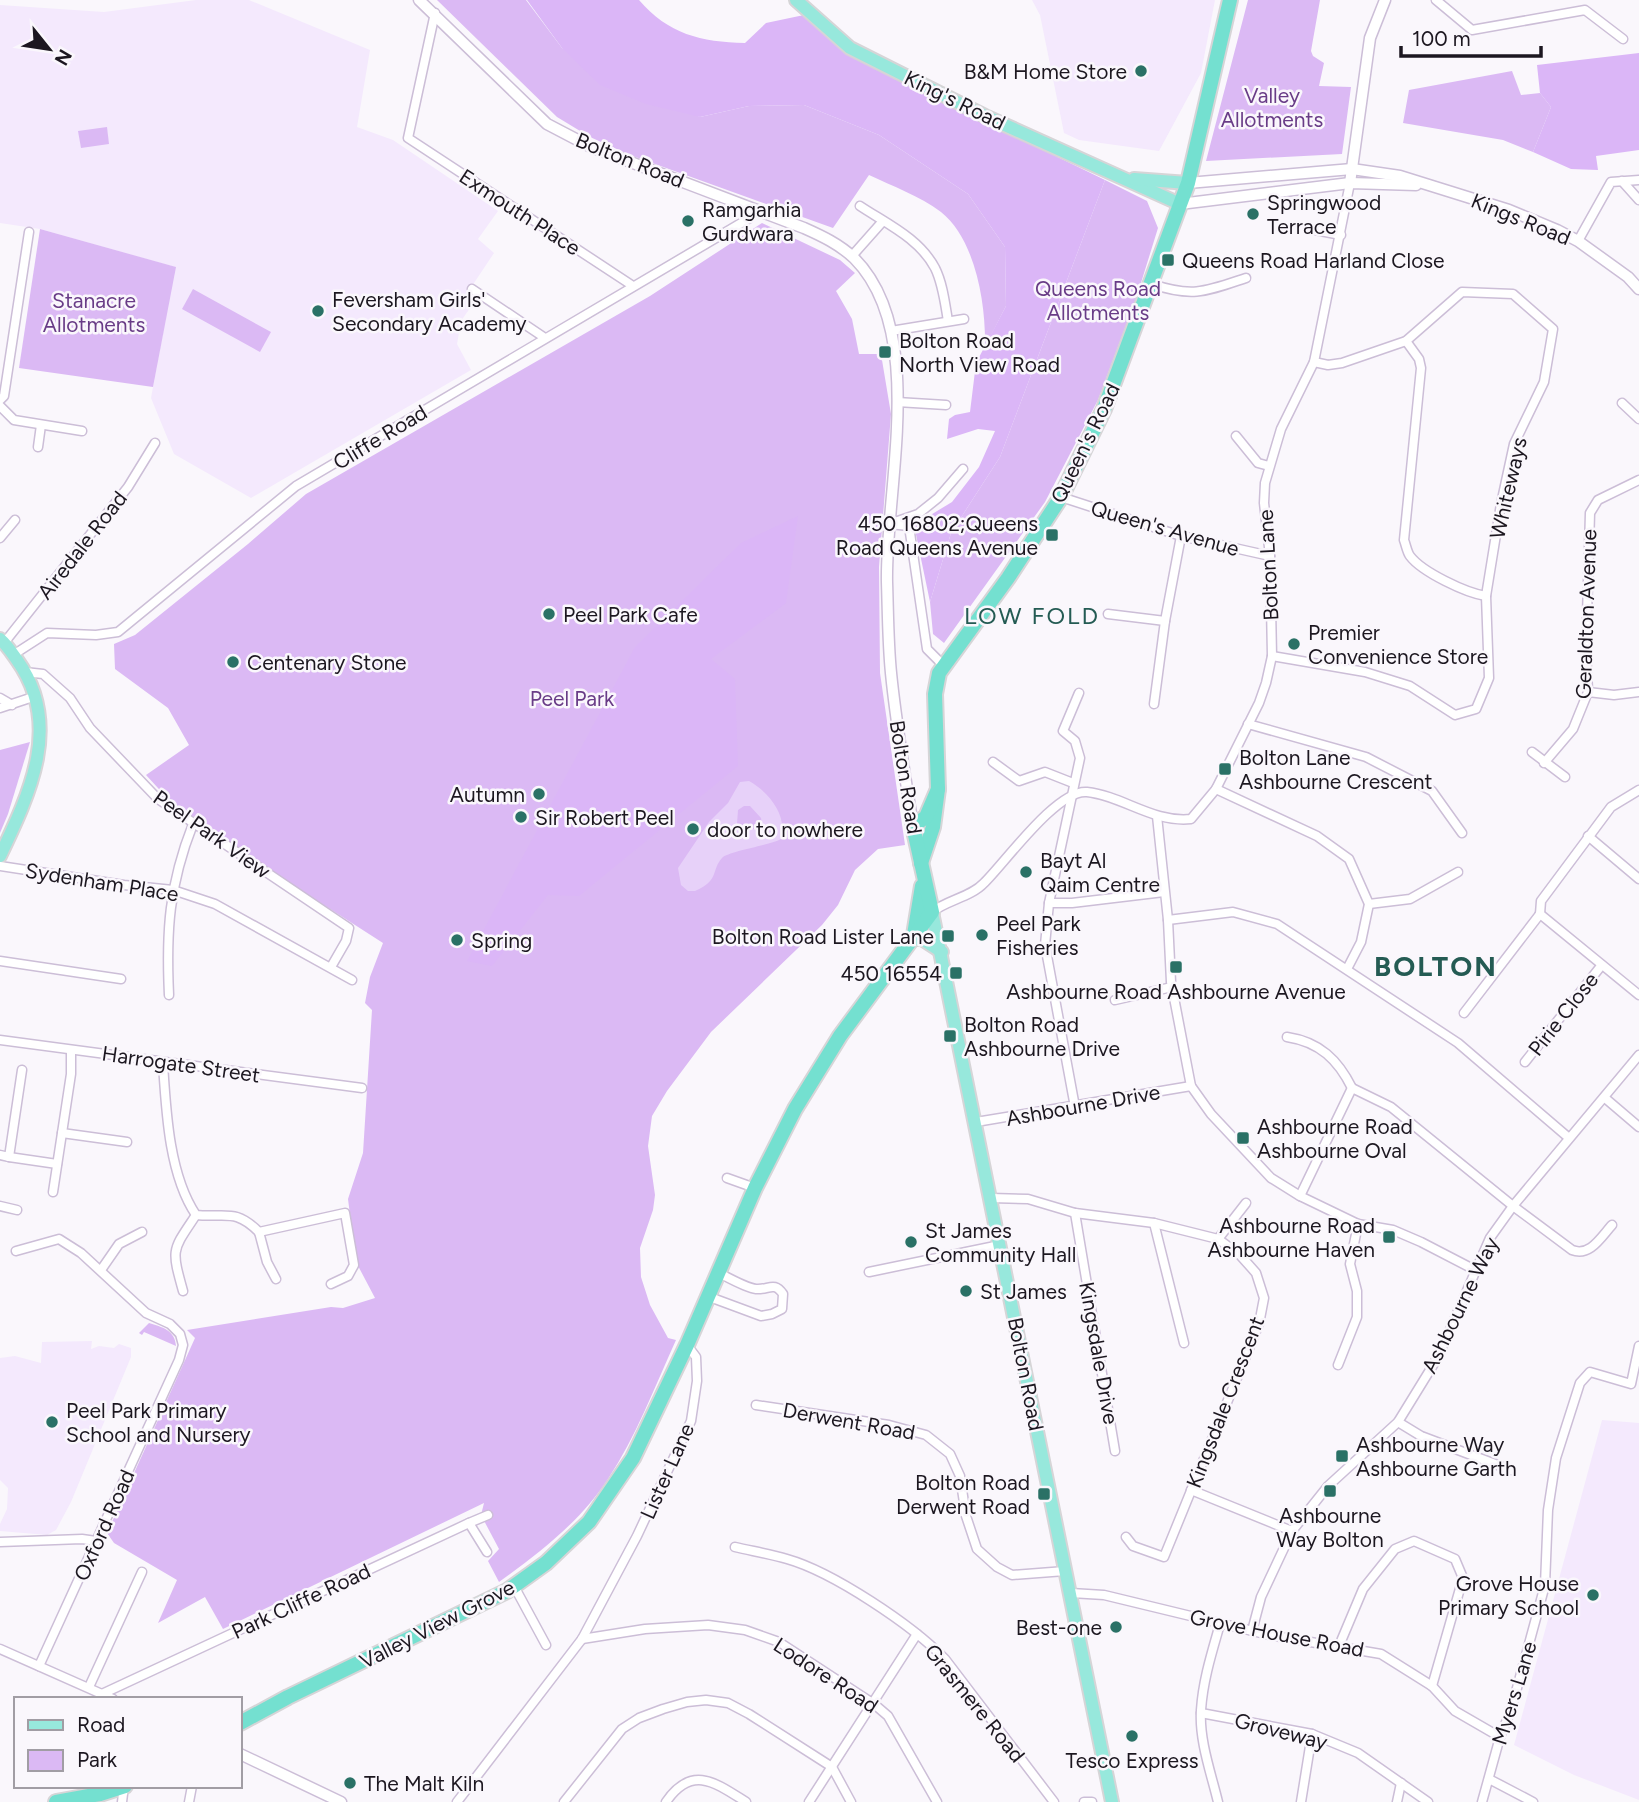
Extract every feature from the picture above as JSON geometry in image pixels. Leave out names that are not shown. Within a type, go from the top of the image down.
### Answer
[{"type":"highway","name":"Queen's Road","points":[[921,864],[933,828],[938,789],[935,694],[939,673],[1008,578],[1061,497],[1104,409],[1188,183],[1230,0]]},
{"type":"highway","points":[[912,826],[926,817],[938,789]]},
{"type":"highway","name":"Bolton Road","points":[[912,826],[932,912]]},
{"type":"highway","points":[[912,938],[923,879]]},
{"type":"highway","points":[[687,1345],[755,1188],[795,1109],[840,1035],[932,912]]},
{"type":"highway","name":"Valley View Grove","points":[[242,1722],[514,1586],[546,1563],[589,1522],[615,1486],[633,1458],[687,1345]]},
{"type":"highway","points":[[56,1802],[118,1788]]},
{"type":"main road","name":"King's Road","points":[[796,0],[850,48],[985,116],[1180,204]]},
{"type":"main road","name":"King's Road","points":[[1127,178],[1188,183]]},
{"type":"main road","points":[[0,856],[26,796],[38,756],[42,727],[37,696],[25,672],[2,641]]},
{"type":"main road","name":"Bolton Road","points":[[932,912],[1071,1593],[1109,1801]]},
{"type":"main road","points":[[912,938],[922,939],[942,952]]},
{"type":"street","name":"Bolton Road","points":[[419,0],[547,124],[591,147],[804,228],[835,243],[852,256],[873,282],[891,331],[896,363],[897,441],[887,569],[891,671],[912,826]]},
{"type":"street","name":"Bolton Lane","points":[[1072,794],[1095,794],[1157,816],[1177,820],[1191,819],[1216,789],[1259,704],[1272,656],[1270,556],[1264,503],[1269,466],[1281,429],[1314,362],[1350,183],[1370,38],[1385,0]]},
{"type":"street","points":[[1436,0],[1472,30],[1585,10],[1623,39]]},
{"type":"street","name":"Exmouth Place","points":[[435,13],[408,138],[633,286]]},
{"type":"street","name":"Kings Road","points":[[1188,183],[1352,169],[1400,176],[1509,210],[1578,241],[1628,277],[1639,289]]},
{"type":"street","points":[[1578,241],[1611,182],[1639,180]]},
{"type":"street","points":[[1622,181],[1639,200]]},
{"type":"street","name":"Kings Road","points":[[1180,204],[1350,183],[1430,186]]},
{"type":"street","points":[[860,206],[921,248],[935,268],[948,321]]},
{"type":"street","name":"Cliffe Road","points":[[13,655],[47,633],[96,635],[118,632],[296,486],[748,219],[755,210]]},
{"type":"street","points":[[852,256],[883,221]]},
{"type":"street","points":[[1315,230],[1341,235]]},
{"type":"street","points":[[0,400],[4,396],[30,232]]},
{"type":"street","points":[[1152,284],[1176,292],[1195,293],[1247,278]]},
{"type":"street","points":[[472,289],[545,338]]},
{"type":"street","name":"Whiteways","points":[[1272,656],[1365,672],[1409,686],[1455,715],[1476,709],[1489,678],[1486,596],[1500,503],[1514,444],[1544,382],[1553,329],[1513,294],[1462,292],[1406,341],[1342,363],[1328,365],[1314,362]]},
{"type":"street","points":[[891,331],[964,319]]},
{"type":"street","points":[[1406,341],[1419,359],[1421,368],[1404,540],[1409,555],[1423,568],[1474,594],[1486,596]]},
{"type":"street","points":[[897,402],[946,405]]},
{"type":"street","points":[[1622,403],[1639,419]]},
{"type":"street","points":[[0,407],[14,420],[82,431]]},
{"type":"street","points":[[38,447],[41,425]]},
{"type":"street","points":[[1236,436],[1258,463],[1269,466]]},
{"type":"street","name":"Airedale Road","points":[[2,641],[128,487],[155,443]]},
{"type":"street","points":[[889,524],[918,514],[938,498],[963,470]]},
{"type":"street","name":"Geraldton Avenue","points":[[1544,763],[1573,729],[1588,692],[1586,649],[1590,513],[1598,500],[1639,480]]},
{"type":"street","name":"Queen's Avenue","points":[[1061,497],[1181,536],[1270,556]]},
{"type":"street","points":[[0,538],[15,520]]},
{"type":"street","points":[[889,524],[909,526],[927,649],[943,665]]},
{"type":"street","points":[[1154,704],[1165,621],[1181,536]]},
{"type":"street","points":[[1108,614],[1165,621]]},
{"type":"street","name":"Peel Park View","points":[[25,672],[43,674],[70,698],[90,728],[158,799],[349,928],[346,941],[331,967]]},
{"type":"street","points":[[1588,692],[1614,695],[1639,692]]},
{"type":"street","points":[[1075,1107],[1045,945],[1049,903],[1080,758],[1075,741],[1063,731],[1079,693]]},
{"type":"street","points":[[0,708],[37,696]]},
{"type":"street","points":[[0,698],[12,705]]},
{"type":"street","points":[[1248,724],[1377,762],[1432,791],[1462,833]]},
{"type":"street","points":[[1532,752],[1566,777]]},
{"type":"street","points":[[993,762],[1019,781],[1045,772],[1073,783]]},
{"type":"street","points":[[1216,789],[1317,836],[1349,859],[1369,904],[1362,942],[1347,969]]},
{"type":"street","points":[[1464,1013],[1540,914],[1541,901],[1588,836],[1611,807],[1639,790]]},
{"type":"street","points":[[932,912],[940,905],[982,886],[1024,835],[1072,794]]},
{"type":"street","points":[[1157,816],[1172,987],[1191,1086],[1211,1114],[1271,1178],[1300,1196],[1358,1224],[1393,1230],[1475,1270]]},
{"type":"street","points":[[169,995],[167,930],[180,858],[193,824]]},
{"type":"street","points":[[1588,836],[1639,879]]},
{"type":"street","name":"Sydenham Place","points":[[0,866],[173,890],[215,904],[352,980]]},
{"type":"street","points":[[1369,904],[1410,899],[1458,872]]},
{"type":"street","points":[[1049,903],[1072,903],[1164,892]]},
{"type":"street","points":[[1168,920],[1233,912],[1277,924],[1458,1043],[1569,1138]]},
{"type":"street","points":[[1540,914],[1639,995]]},
{"type":"street","points":[[0,961],[121,979]]},
{"type":"street","name":"Pirie Close","points":[[1525,1062],[1601,965]]},
{"type":"street","points":[[1115,1000],[1172,987]]},
{"type":"street","points":[[1287,1037],[1306,1040],[1327,1054],[1343,1070],[1352,1088],[1391,1107],[1513,1206],[1578,1252],[1590,1250],[1612,1224]]},
{"type":"street","name":"Harrogate Street","points":[[0,1040],[362,1088]]},
{"type":"street","points":[[53,1192],[71,1074],[71,1050]]},
{"type":"street","name":"Ashbourne Way","points":[[1252,1630],[1261,1597],[1293,1531],[1328,1486],[1398,1422],[1438,1357],[1490,1238],[1513,1206],[1639,1055]]},
{"type":"street","points":[[163,1063],[166,1108],[180,1185],[196,1215]]},
{"type":"street","points":[[22,1069],[4,1156],[57,1164]]},
{"type":"street","name":"Ashbourne Drive","points":[[976,1122],[1191,1086]]},
{"type":"street","points":[[1300,1196],[1352,1088]]},
{"type":"street","points":[[1605,1098],[1639,1127]]},
{"type":"street","points":[[62,1133],[127,1142]]},
{"type":"street","points":[[727,1178],[755,1188]]},
{"type":"street","name":"Kingsdale Crescent","points":[[992,1198],[1028,1199],[1075,1213],[1154,1223],[1218,1239],[1240,1255],[1256,1273],[1264,1298],[1259,1324],[1164,1557],[1133,1546],[1126,1537]]},
{"type":"street","points":[[1218,1239],[1246,1203]]},
{"type":"street","points":[[0,1206],[17,1210]]},
{"type":"street","points":[[259,1232],[345,1213],[354,1265],[348,1276],[331,1284]]},
{"type":"street","name":"Kingsdale Drive","points":[[1075,1213],[1115,1451]]},
{"type":"street","points":[[196,1215],[238,1216],[247,1220],[259,1232],[267,1262],[276,1279]]},
{"type":"street","points":[[183,1291],[174,1259],[175,1250],[196,1215]]},
{"type":"street","points":[[1154,1223],[1184,1343]]},
{"type":"street","points":[[1338,1365],[1357,1317],[1357,1291],[1350,1264],[1358,1224]]},
{"type":"street","points":[[101,1270],[119,1244],[142,1232]]},
{"type":"street","name":"Oxford Road","points":[[16,1251],[59,1239],[101,1270],[138,1307],[170,1324],[180,1334],[183,1345],[179,1360],[39,1666]]},
{"type":"street","points":[[869,1272],[1000,1245]]},
{"type":"street","points":[[707,1296],[761,1316],[782,1309],[783,1294],[779,1288],[772,1286],[757,1289],[717,1272]]},
{"type":"street","name":"Lister Lane","points":[[457,1802],[582,1639],[637,1536],[691,1421],[697,1381],[696,1357],[687,1345]]},
{"type":"street","name":"Myers Lane","points":[[1482,1802],[1500,1737],[1511,1710],[1545,1585],[1548,1510],[1556,1458],[1580,1383],[1590,1372],[1631,1384],[1639,1346]]},
{"type":"street","name":"Derwent Road","points":[[756,1405],[889,1425],[926,1435],[950,1454],[960,1476],[966,1516],[977,1549],[997,1567],[1012,1575],[1065,1571]]},
{"type":"street","points":[[1398,1422],[1421,1436],[1511,1470]]},
{"type":"street","points":[[1191,1490],[1293,1531]]},
{"type":"street","name":"Park Cliffe Road","points":[[102,1694],[488,1515]]},
{"type":"street","points":[[469,1523],[486,1552]]},
{"type":"street","points":[[0,1542],[82,1539],[96,1541]]},
{"type":"street","points":[[1339,1646],[1363,1588],[1395,1549],[1414,1541],[1455,1559],[1463,1578],[1432,1686]]},
{"type":"street","name":"Grasmere Road","points":[[735,1547],[788,1559],[816,1570],[845,1586],[930,1643],[1054,1802]]},
{"type":"street","points":[[89,1688],[142,1572]]},
{"type":"street","points":[[514,1586],[546,1645]]},
{"type":"street","name":"Grove House Road","points":[[1071,1593],[1104,1595],[1220,1624],[1381,1654],[1432,1686],[1455,1711],[1500,1737]]},
{"type":"street","points":[[1218,1802],[1204,1745],[1201,1713],[1205,1679],[1220,1624]]},
{"type":"street","name":"Lodore Road","points":[[582,1639],[645,1629],[708,1625],[745,1630],[779,1642],[874,1704],[894,1724],[937,1802]]},
{"type":"street","points":[[809,1802],[917,1634]]},
{"type":"street","points":[[0,1649],[109,1697]]},
{"type":"street","points":[[565,1802],[622,1729],[639,1718],[687,1702],[706,1700],[728,1703],[749,1714],[832,1767],[851,1802]]},
{"type":"street","name":"Groveway","points":[[1201,1713],[1312,1734],[1358,1753],[1429,1802]]},
{"type":"street","points":[[1301,1802],[1312,1734]]},
{"type":"street","points":[[242,1755],[341,1802]]},
{"type":"street","points":[[666,1802],[687,1782],[705,1779],[746,1802]]},
{"type":"street","points":[[1489,1779],[1533,1802]]},
{"type":"street","points":[[1397,1802],[1401,1783]]},
{"type":"street","points":[[1084,1802],[1092,1802]]},
{"type":"shaded area","points":[[196,0],[249,0],[370,50],[357,127],[393,140],[498,211],[478,239],[494,253],[466,295],[475,301],[461,321],[457,344],[471,370],[251,498],[174,454],[151,398],[175,267],[40,229],[0,223],[0,5],[104,12]]},
{"type":"shaded area","points":[[527,0],[639,0],[662,21],[686,34],[714,41],[745,43],[766,23],[804,15],[830,40],[866,64],[1105,180],[1000,457],[951,533],[930,602],[914,525],[952,502],[979,467],[995,431],[978,429],[947,439],[949,419],[970,412],[976,363],[1006,306],[1005,247],[968,194],[879,135],[804,105],[749,106],[700,117],[646,104],[600,85],[562,48]]},
{"type":"shaded area","points":[[1032,0],[1215,0],[1201,73],[1159,151],[1079,140],[1064,133],[1040,15]]},
{"type":"shaded area","points":[[1639,53],[1639,150],[1596,156],[1598,170],[1571,169],[1533,152],[1551,107],[1540,93],[1537,65]]},
{"type":"shaded area","points":[[798,516],[786,603],[711,659],[735,679],[738,766],[579,896],[548,895],[492,966],[467,961],[635,647],[741,543]]},
{"type":"shaded area","points":[[749,781],[770,798],[782,822],[781,839],[726,855],[719,862],[708,883],[695,891],[688,891],[681,885],[678,868],[709,822],[728,803],[740,782]],"holes":[[[750,806],[761,818],[762,824],[758,829],[747,829],[737,824],[738,810]]]},
{"type":"shaded area","name":"Peel Park Primary School and Nursery","points":[[92,1341],[91,1349],[99,1346],[114,1348],[119,1344],[131,1348],[131,1357],[71,1502],[56,1530],[47,1535],[0,1531],[0,1524],[7,1509],[8,1488],[0,1480],[0,1358],[15,1356],[41,1363],[42,1342]]},
{"type":"shaded area","name":"Grove House Primary School","points":[[1602,1420],[1639,1423],[1639,1800],[1574,1775],[1514,1745]]},
{"type":"green space","points":[[437,0],[526,0],[562,48],[700,117],[749,106],[804,105],[879,135],[968,194],[1005,247],[1006,306],[985,347],[981,293],[971,256],[953,224],[933,206],[869,175],[833,228],[630,155],[590,137],[557,117]]},
{"type":"green space","name":"Valley Allotments","points":[[1248,0],[1320,0],[1311,51],[1313,56],[1324,63],[1319,86],[1351,87],[1342,154],[1206,161]]},
{"type":"green space","points":[[1512,71],[1521,95],[1540,93],[1551,107],[1533,152],[1503,140],[1403,123],[1409,90]]},
{"type":"green space","points":[[107,127],[109,144],[81,148],[78,131]]},
{"type":"green space","name":"Queens Road Allotments","points":[[1105,180],[1147,201],[1158,228],[1136,299],[1098,400],[1045,502],[944,643],[933,634],[930,602],[951,533],[1000,457]]},
{"type":"green space","name":"Peel Park","points":[[762,223],[840,260],[855,273],[836,291],[852,319],[859,354],[881,354],[891,414],[879,567],[880,673],[905,845],[878,849],[855,870],[838,905],[822,925],[711,1032],[652,1116],[648,1146],[655,1195],[653,1210],[640,1248],[641,1277],[650,1305],[668,1338],[676,1340],[645,1411],[618,1463],[597,1495],[572,1523],[499,1582],[488,1561],[499,1549],[481,1515],[484,1503],[223,1629],[205,1597],[158,1623],[177,1580],[114,1543],[107,1533],[195,1338],[187,1330],[331,1307],[343,1308],[375,1298],[356,1262],[348,1199],[363,1153],[372,1010],[365,1003],[370,977],[383,943],[169,800],[146,775],[189,745],[168,708],[115,669],[114,644],[135,635],[306,494],[650,296]]},
{"type":"green space","name":"Stanacre Allotments","points":[[40,229],[176,267],[153,387],[19,368]]},
{"type":"green space","points":[[193,289],[271,332],[260,352],[182,309]]},
{"type":"green space","points":[[30,742],[8,814],[0,833],[0,750]]},
{"type":"green space","points":[[149,1323],[170,1333],[176,1346],[144,1332],[142,1335],[139,1333]]},
{"type":"place","name":"B&M Home Store","points":[[1141,71]]},
{"type":"place","name":"Springwood Terrace","points":[[1253,214]]},
{"type":"place","name":"Ramgarhia Gurdwara","points":[[688,221]]},
{"type":"place","name":"Queens Road Harland Close","points":[[1168,260]]},
{"type":"place","name":"Feversham Girls' Secondary Academy","points":[[318,311]]},
{"type":"place","name":"Bolton Road North View Road","points":[[885,352]]},
{"type":"place","name":"450 16802;Queens Road Queens Avenue","points":[[1052,535]]},
{"type":"place","name":"Peel Park Cafe","points":[[549,614]]},
{"type":"place","name":"Premier Convenience Store","points":[[1294,644]]},
{"type":"place","name":"Centenary Stone","points":[[233,662]]},
{"type":"place","name":"Bolton Lane Ashbourne Crescent","points":[[1225,769]]},
{"type":"place","name":"Autumn","points":[[539,794]]},
{"type":"place","name":"Sir Robert Peel","points":[[521,817]]},
{"type":"place","name":"door to nowhere","points":[[693,829]]},
{"type":"place","name":"Bayt Al Qaim Centre","points":[[1026,872]]},
{"type":"place","name":"Peel Park Fisheries","points":[[982,935]]},
{"type":"place","name":"Bolton Road Lister Lane","points":[[948,936]]},
{"type":"place","name":"Spring","points":[[457,940]]},
{"type":"place","name":"Ashbourne Road Ashbourne Avenue","points":[[1176,967]]},
{"type":"place","name":"450 16554","points":[[956,973]]},
{"type":"place","name":"Bolton Road Ashbourne Drive","points":[[950,1036]]},
{"type":"place","name":"Ashbourne Road Ashbourne Oval","points":[[1243,1138]]},
{"type":"place","name":"Ashbourne Road Ashbourne Haven","points":[[1389,1237]]},
{"type":"place","name":"St James Community Hall","points":[[911,1242]]},
{"type":"place","name":"St James","points":[[966,1291]]},
{"type":"place","name":"Peel Park Primary School and Nursery","points":[[52,1422]]},
{"type":"place","name":"Ashbourne Way Ashbourne Garth","points":[[1342,1456]]},
{"type":"place","name":"Ashbourne Way Bolton","points":[[1330,1491]]},
{"type":"place","name":"Bolton Road Derwent Road","points":[[1044,1494]]},
{"type":"place","name":"Grove House Primary School","points":[[1593,1595]]},
{"type":"place","name":"Best-one","points":[[1116,1627]]},
{"type":"place","name":"Tesco Express","points":[[1132,1736]]},
{"type":"place","name":"The Malt Kiln","points":[[350,1783]]},
{"type":"district","name":"LOW FOLD","points":[[1032,615]]},
{"type":"district","name":"BOLTON","points":[[1436,966]]}]
